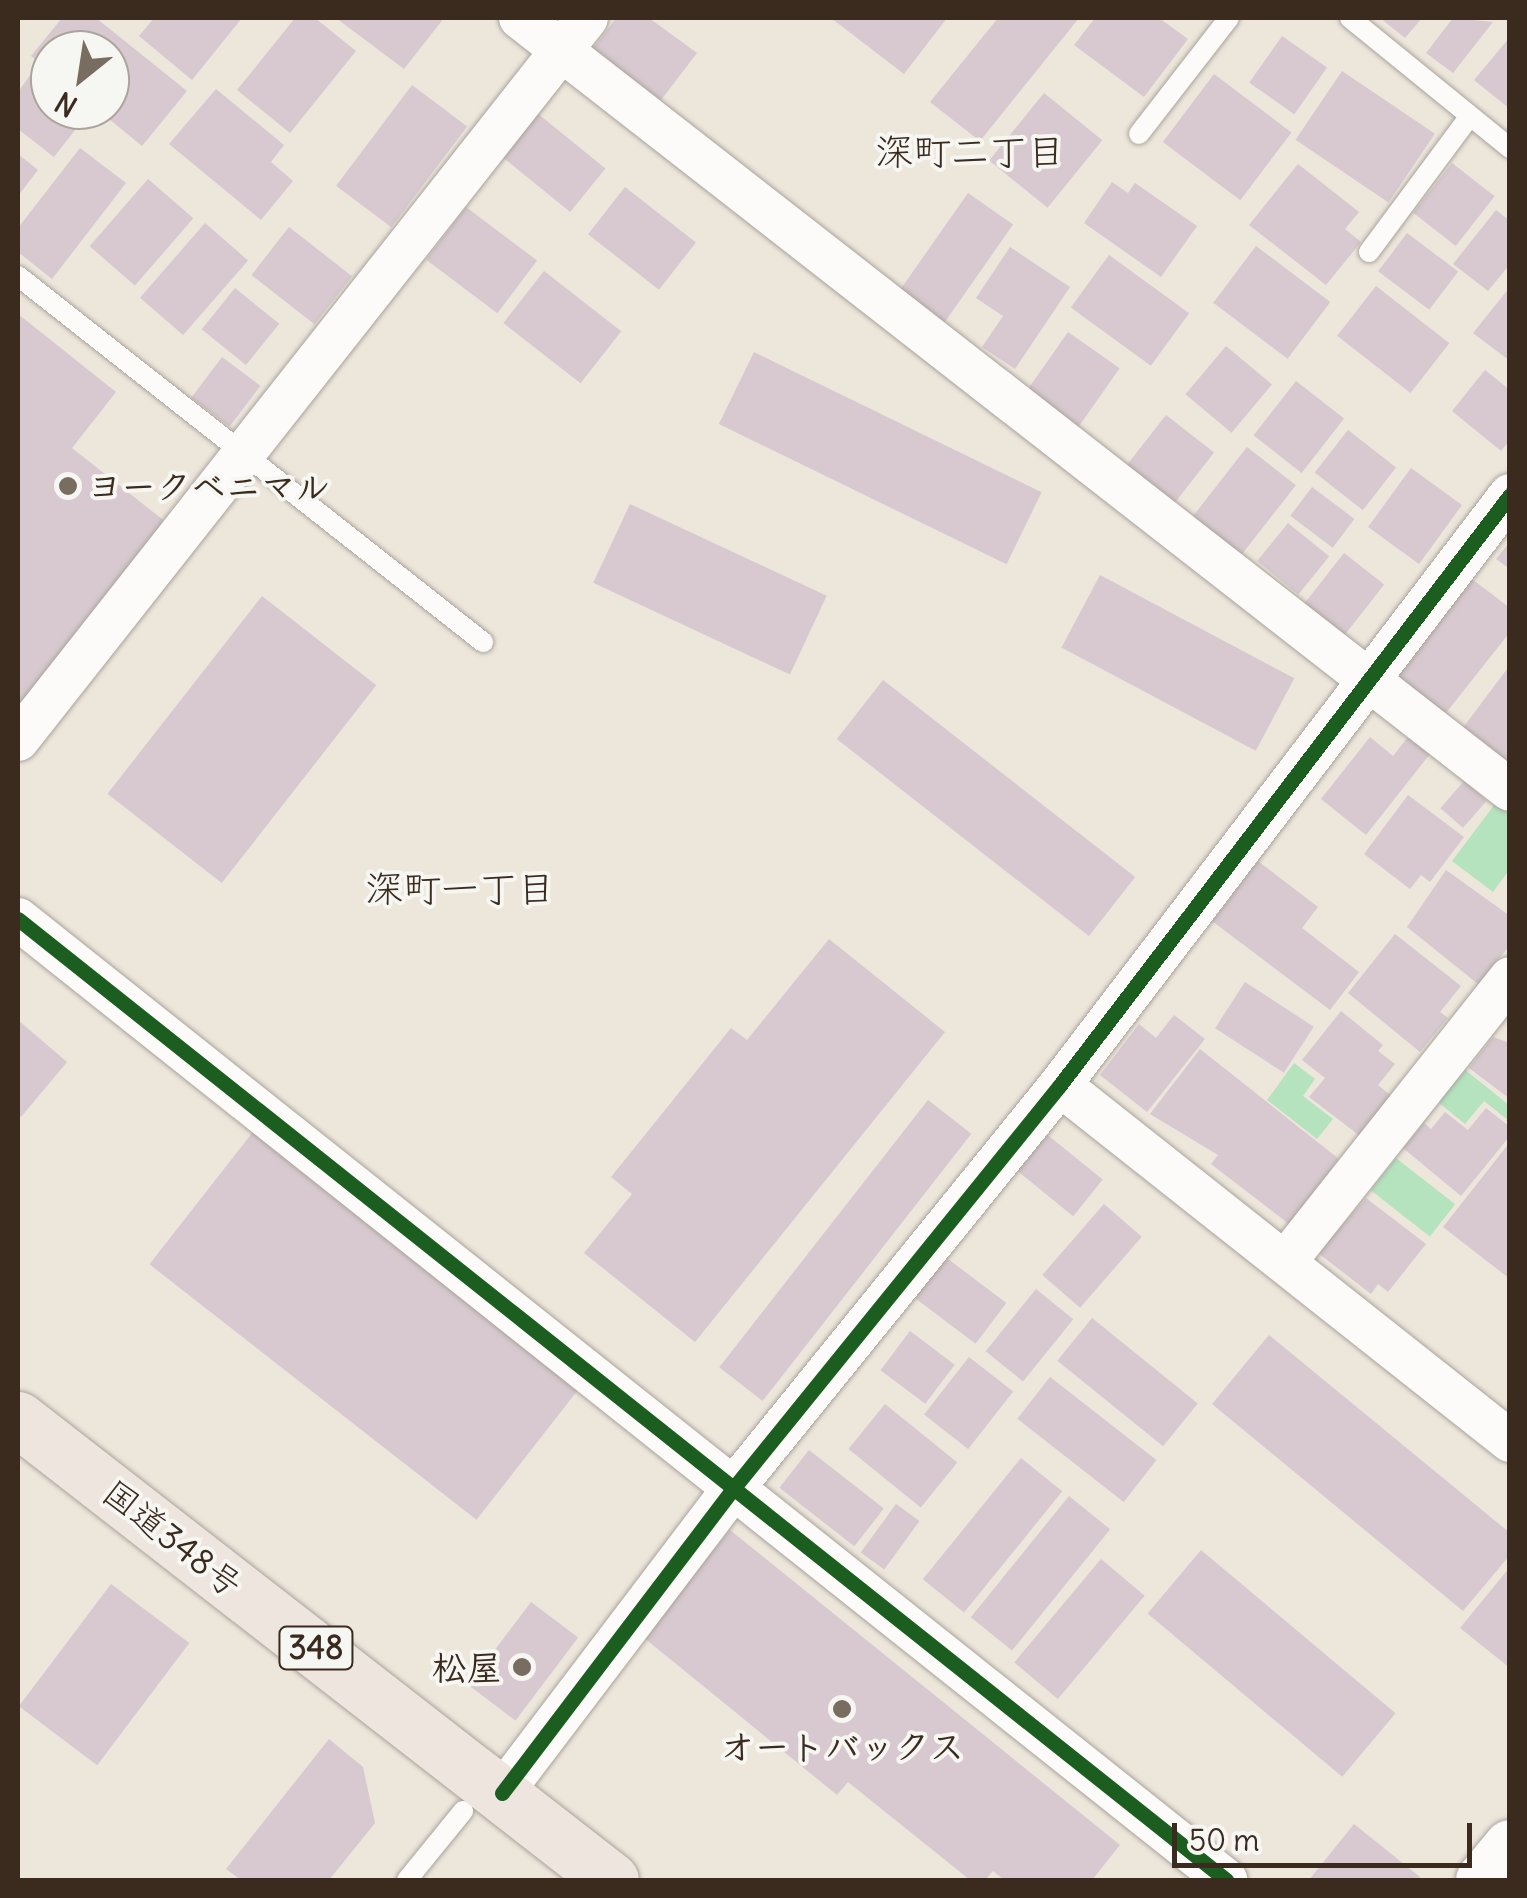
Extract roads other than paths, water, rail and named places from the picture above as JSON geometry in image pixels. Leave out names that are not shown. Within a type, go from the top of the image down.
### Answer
[{"type":"highway","name":"国道348号","points":[[18,1419],[483,1802],[550,1880]]},
{"type":"highway","name":"国道348号","points":[[18,1464],[483,1802],[611,1880]]},
{"type":"street","points":[[520,18],[574,34],[1369,684],[1510,790]]},
{"type":"street","points":[[18,740],[574,34]]},
{"type":"street","points":[[483,1802],[1060,1085],[1510,495]]},
{"type":"street","points":[[18,920],[736,1484],[1226,1880]]},
{"type":"street","points":[[1286,1261],[1510,978]]},
{"type":"street","points":[[1060,1085],[1510,1440]]},
{"type":"street","points":[[1482,1880],[1510,1846]]},
{"type":"lane","points":[[1139,134],[1229,18]]},
{"type":"lane","points":[[1350,18],[1510,148]]},
{"type":"lane","points":[[1369,252],[1470,116]]},
{"type":"lane","points":[[18,276],[483,642]]},
{"type":"lane","points":[[407,1880],[483,1802]]},
{"type":"place","name":"ヨークベニマル","points":[[68,486]]},
{"type":"place","name":"松屋","points":[[522,1667]]},
{"type":"place","name":"オートバックス","points":[[842,1709]]},
{"type":"district","name":"深町二丁目","points":[[970,152]]},
{"type":"district","name":"深町一丁目","points":[[460,889]]}]
